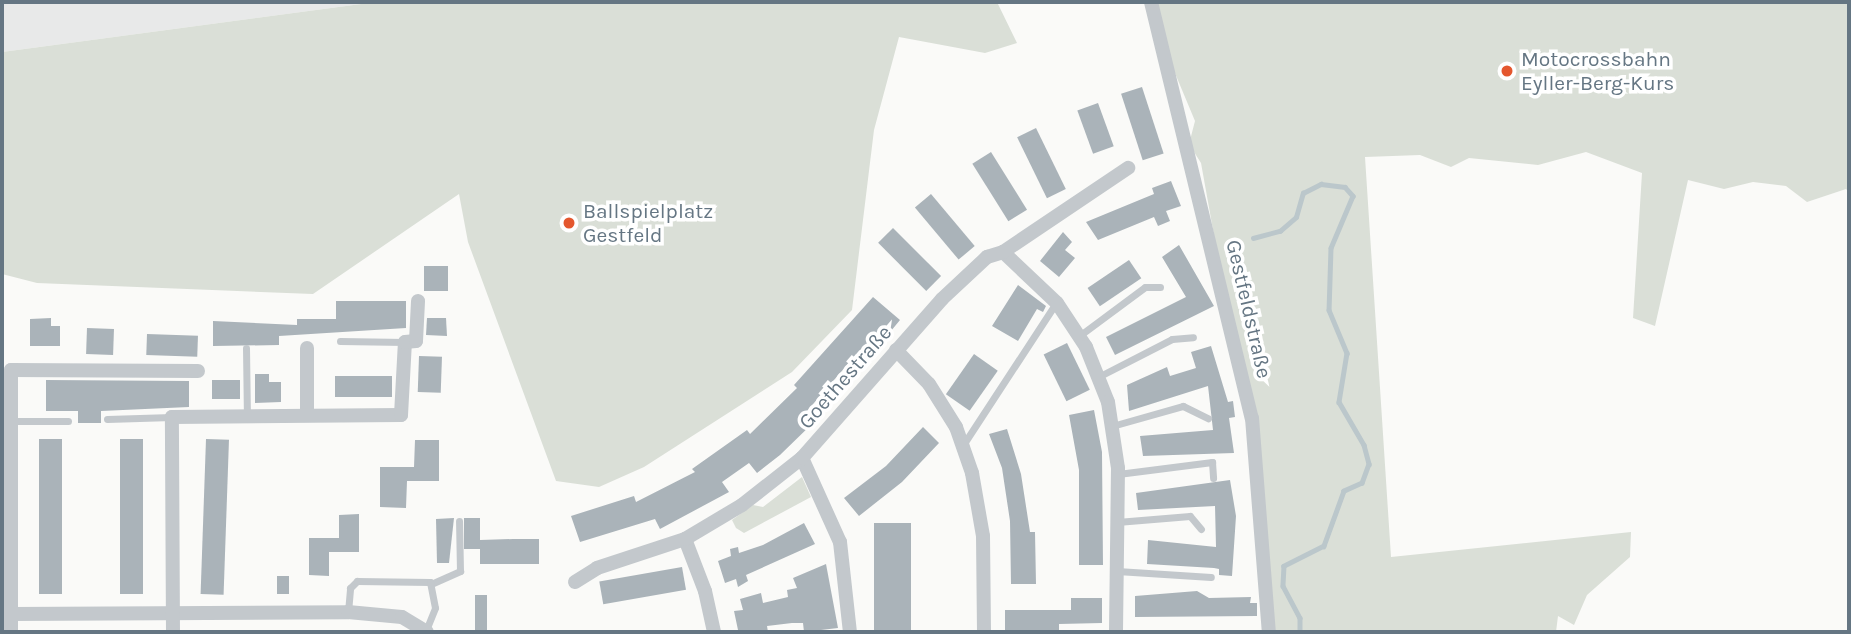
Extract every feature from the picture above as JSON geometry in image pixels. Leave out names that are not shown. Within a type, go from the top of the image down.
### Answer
[{"type":"street","name":"Gestfeldstraße","points":[[1151,2],[1252,418],[1259,550],[1269,632]]},
{"type":"street","name":"Goethestraße","points":[[575,582],[597,568],[685,539],[742,505],[802,458],[896,350],[987,257],[1003,252],[1128,168]]},
{"type":"street","points":[[1003,252],[1057,303],[1079,336],[1098,377],[1112,426],[1118,474],[1116,632]]},
{"type":"street","points":[[173,632],[172,417],[401,415],[405,342],[416,341],[418,301]]},
{"type":"street","points":[[307,348],[307,415]]},
{"type":"street","points":[[896,350],[929,384],[963,446],[979,500],[983,536],[984,632]]},
{"type":"street","points":[[11,632],[6,614],[11,370],[198,371]]},
{"type":"street","points":[[802,458],[840,542],[850,632]]},
{"type":"street","points":[[685,539],[705,591],[715,632]]},
{"type":"street","points":[[6,614],[348,612],[401,617],[427,631]]},
{"type":"lane","points":[[1079,336],[1145,287],[1160,287]]},
{"type":"lane","points":[[963,446],[1057,303]]},
{"type":"lane","points":[[1098,377],[1168,341],[1193,337]]},
{"type":"lane","points":[[340,341],[405,342]]},
{"type":"lane","points":[[246,348],[247,416]]},
{"type":"lane","points":[[1112,426],[1183,405],[1208,418]]},
{"type":"lane","points":[[107,419],[172,417]]},
{"type":"lane","points":[[10,421],[68,421]]},
{"type":"lane","points":[[1118,474],[1212,462],[1213,478]]},
{"type":"lane","points":[[1117,522],[1189,516],[1201,529]]},
{"type":"lane","points":[[348,612],[350,588],[357,581],[431,584],[460,571],[459,521]]},
{"type":"lane","points":[[1116,571],[1211,577]]},
{"type":"lane","points":[[427,631],[435,608],[431,584]]},
{"type":"shaded area","points":[[2,2],[376,2],[2,52]]},
{"type":"shaded area","points":[[376,2],[997,2],[1017,43],[985,53],[899,37],[874,130],[852,310],[792,372],[644,467],[599,487],[556,481],[468,242],[459,194],[313,294],[37,283],[2,274],[2,52]]},
{"type":"shaded area","points":[[1157,2],[1849,2],[1849,192],[1846,189],[1807,202],[1786,186],[1753,182],[1724,189],[1688,180],[1655,326],[1633,318],[1642,173],[1586,152],[1538,165],[1469,158],[1451,167],[1420,155],[1365,157],[1391,557],[1631,532],[1630,557],[1587,595],[1574,625],[1558,616],[1556,632],[1270,632],[1257,474],[1201,163],[1189,144],[1195,121],[1172,66]]},
{"type":"shaded area","points":[[802,477],[811,497],[744,533],[736,528],[732,520],[753,505],[763,507]]},
{"type":"building","points":[[1142,87],[1164,154],[1143,160],[1121,94]]},
{"type":"building","points":[[1098,103],[1114,146],[1093,154],[1077,111]]},
{"type":"building","points":[[1036,128],[1066,189],[1047,198],[1017,137]]},
{"type":"building","points":[[991,152],[1027,210],[1008,221],[972,164]]},
{"type":"building","points":[[1171,181],[1181,206],[1166,211],[1170,221],[1158,226],[1154,217],[1098,240],[1086,222],[1154,194],[1152,188]]},
{"type":"building","points":[[931,194],[975,246],[959,260],[915,207]]},
{"type":"building","points":[[893,228],[941,276],[926,291],[878,243]]},
{"type":"building","points":[[1063,232],[1072,242],[1065,250],[1075,258],[1059,277],[1040,261]]},
{"type":"building","points":[[1179,245],[1214,306],[1115,355],[1106,337],[1186,297],[1162,257]]},
{"type":"building","points":[[1129,260],[1141,278],[1100,306],[1088,288]]},
{"type":"building","points":[[424,266],[448,266],[448,291],[424,291]]},
{"type":"building","points":[[1018,285],[1046,306],[1043,312],[1037,309],[1018,341],[992,326]]},
{"type":"building","points":[[873,297],[900,320],[863,365],[854,357],[807,411],[816,420],[780,455],[757,473],[749,463],[722,482],[729,492],[660,529],[655,519],[580,542],[571,516],[634,496],[636,502],[695,472],[692,469],[747,430],[750,434],[797,388],[794,385]]},
{"type":"building","points":[[336,301],[406,301],[406,328],[279,336],[279,345],[213,346],[213,321],[297,325],[297,319],[336,319]]},
{"type":"building","points":[[51,318],[51,326],[60,326],[60,346],[30,346],[30,319]]},
{"type":"building","points":[[427,318],[446,318],[447,336],[426,335]]},
{"type":"building","points":[[87,328],[114,329],[113,355],[86,354]]},
{"type":"building","points":[[147,334],[198,336],[197,357],[146,355]]},
{"type":"building","points":[[1067,343],[1090,390],[1066,401],[1044,354]]},
{"type":"building","points":[[1211,346],[1228,402],[1233,401],[1235,417],[1229,418],[1234,453],[1143,456],[1140,436],[1213,430],[1208,386],[1129,411],[1127,385],[1167,367],[1170,376],[1196,368],[1191,352]]},
{"type":"building","points":[[974,354],[998,371],[970,411],[946,394]]},
{"type":"building","points":[[419,356],[442,357],[441,393],[418,392]]},
{"type":"building","points":[[255,374],[269,374],[269,382],[281,382],[281,402],[255,403]]},
{"type":"building","points":[[335,376],[392,376],[392,397],[335,397]]},
{"type":"building","points":[[46,380],[189,381],[189,407],[101,411],[101,423],[78,423],[78,411],[46,411]]},
{"type":"building","points":[[212,380],[240,380],[240,399],[212,399]]},
{"type":"building","points":[[1094,410],[1102,452],[1103,565],[1079,565],[1079,470],[1069,415]]},
{"type":"building","points":[[923,427],[939,443],[902,482],[859,516],[844,498],[886,466]]},
{"type":"building","points":[[1007,429],[1021,474],[1030,532],[1035,532],[1036,584],[1011,584],[1010,521],[1002,468],[989,434]]},
{"type":"building","points":[[39,439],[62,439],[62,594],[39,594]]},
{"type":"building","points":[[120,439],[143,439],[143,594],[120,594]]},
{"type":"building","points":[[206,439],[229,440],[224,595],[201,594]]},
{"type":"building","points":[[415,440],[439,440],[439,481],[407,481],[406,508],[380,507],[380,467],[414,467]]},
{"type":"building","points":[[1230,480],[1236,516],[1232,576],[1219,575],[1219,569],[1214,568],[1147,564],[1148,540],[1216,547],[1215,506],[1138,510],[1136,493]]},
{"type":"building","points":[[359,514],[359,552],[329,552],[329,576],[309,575],[309,538],[339,538],[339,515]]},
{"type":"building","points":[[454,518],[449,563],[437,563],[436,519]]},
{"type":"building","points":[[464,518],[480,518],[480,549],[464,549]]},
{"type":"building","points":[[804,523],[815,544],[746,575],[748,581],[738,587],[736,579],[725,583],[718,561],[731,556],[730,549],[738,547],[739,553],[763,545]]},
{"type":"building","points":[[874,523],[911,523],[911,632],[874,632]]},
{"type":"building","points":[[539,539],[539,564],[480,564],[480,540]]},
{"type":"building","points":[[826,564],[838,628],[804,632],[803,623],[792,623],[767,626],[768,632],[738,630],[734,611],[743,610],[740,599],[761,593],[763,603],[788,597],[787,590],[797,588],[793,578]]},
{"type":"building","points":[[682,567],[686,590],[603,604],[599,582]]},
{"type":"building","points":[[277,576],[289,576],[289,594],[277,594]]},
{"type":"building","points":[[1197,591],[1209,598],[1251,597],[1250,603],[1257,603],[1257,616],[1135,617],[1135,596]]},
{"type":"building","points":[[475,595],[487,595],[487,632],[475,632]]},
{"type":"building","points":[[1071,598],[1102,598],[1102,623],[1059,624],[1059,632],[1005,632],[1005,610],[1071,610]]},
{"type":"waterway","points":[[1253,238],[1280,231],[1296,217],[1303,193],[1321,184],[1345,187],[1353,196],[1331,248],[1329,310],[1347,353],[1339,402],[1364,445],[1369,464],[1362,483],[1344,491],[1324,546],[1284,566],[1283,586],[1300,618],[1300,632]]},
{"type":"place","name":"Motocrossbahn Eyller-Berg-Kurs","points":[[1507,71]]},
{"type":"place","name":"Ballspielplatz Gestfeld","points":[[569,223]]}]
